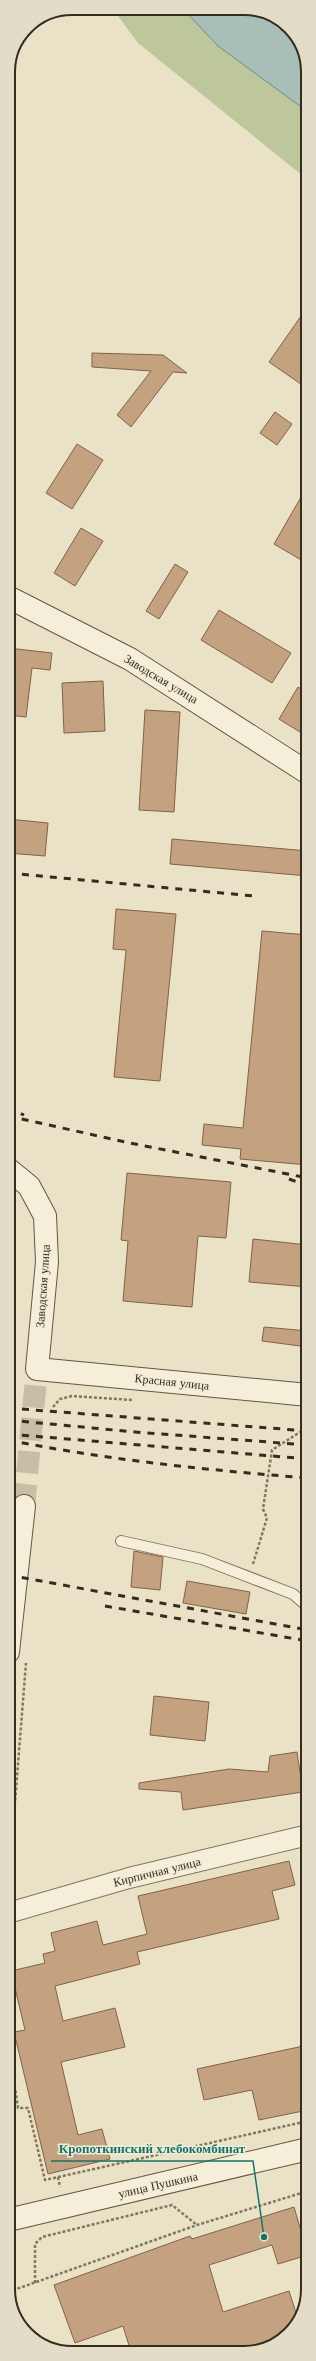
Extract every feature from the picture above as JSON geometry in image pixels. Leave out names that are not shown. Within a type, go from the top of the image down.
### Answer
[{"type":"main road","name":"Заводская улица","points":[[15,601],[130,659],[301,769]]},
{"type":"main road","name":"Заводская улица","points":[[15,1174],[29,1186],[45,1216],[47,1262],[36,1369]]},
{"type":"main road","name":"Красная улица","points":[[36,1369],[301,1394]]},
{"type":"main road","points":[[17,1654],[24,1506]]},
{"type":"main road","name":"улица Пушкина","points":[[15,2218],[301,2151]]},
{"type":"street","name":"Кирпичная улица","points":[[15,1911],[129,1878],[301,1837]]},
{"type":"lane","points":[[121,1541],[202,1559],[292,1594],[301,1601]]},
{"type":"path","points":[[248,1577],[267,1518],[263,1509],[272,1450],[301,1431]]},
{"type":"path","points":[[15,1706],[17,1654]]},
{"type":"path","points":[[15,2088],[18,2108],[28,2108],[45,2180],[301,2123]]},
{"type":"path","points":[[15,2290],[197,2225],[301,2193]]},
{"type":"path","points":[[35,2283],[35,2244],[42,2237],[172,2205],[197,2225]]},
{"type":"green space","points":[[117,15],[189,15],[218,46],[301,107],[301,174],[138,43]]},
{"type":"water","points":[[189,15],[251,15],[266,19],[282,29],[297,50],[299,57],[301,68],[301,107],[218,46]]},
{"type":"building","points":[[301,316],[301,384],[269,362]]},
{"type":"building","points":[[92,353],[163,355],[187,373],[173,372],[131,427],[117,415],[151,371],[92,367]]},
{"type":"building","points":[[275,412],[292,424],[277,445],[260,433]]},
{"type":"building","points":[[77,444],[103,460],[72,509],[46,493]]},
{"type":"building","points":[[301,497],[301,560],[274,544]]},
{"type":"building","points":[[81,528],[103,541],[75,586],[54,573]]},
{"type":"building","points":[[175,564],[188,572],[159,619],[146,611]]},
{"type":"building","points":[[219,610],[291,653],[272,683],[201,640]]},
{"type":"building","points":[[15,649],[52,653],[50,670],[32,668],[26,717],[15,716]]},
{"type":"building","points":[[103,681],[105,731],[64,733],[62,683]]},
{"type":"building","points":[[298,687],[301,689],[301,733],[279,719]]},
{"type":"building","points":[[145,710],[180,712],[174,812],[139,810]]},
{"type":"building","points":[[15,820],[48,823],[45,856],[15,854]]},
{"type":"building","points":[[172,839],[301,850],[301,875],[170,864]]},
{"type":"building","points":[[116,909],[176,914],[160,1081],[114,1077],[126,950],[113,949]]},
{"type":"building","points":[[262,931],[301,934],[301,1164],[240,1159],[241,1149],[202,1145],[204,1124],[243,1128]]},
{"type":"building","points":[[127,1173],[231,1182],[226,1238],[198,1236],[192,1307],[123,1301],[128,1241],[121,1240]]},
{"type":"building","points":[[253,1239],[301,1244],[301,1286],[249,1282]]},
{"type":"building","points":[[264,1327],[301,1330],[301,1346],[262,1341]]},
{"type":"building","points":[[134,1551],[163,1557],[160,1590],[131,1587]]},
{"type":"building","points":[[187,1581],[250,1592],[246,1614],[183,1603]]},
{"type":"building","points":[[154,1696],[209,1702],[205,1741],[150,1735]]},
{"type":"building","points":[[297,1752],[301,1779],[301,1792],[183,1810],[181,1792],[139,1789],[139,1783],[229,1769],[268,1772],[270,1756]]},
{"type":"building","points":[[289,1861],[295,1885],[272,1891],[279,1919],[137,1952],[140,1964],[55,1986],[63,2021],[115,2008],[125,2047],[61,2062],[78,2135],[102,2129],[110,2159],[48,2174],[15,2036],[15,2032],[25,2030],[15,1988],[15,1970],[45,1963],[43,1954],[55,1951],[51,1933],[97,1921],[103,1945],[147,1934],[138,1896]]},
{"type":"building","points":[[301,2047],[301,2111],[259,2120],[252,2090],[204,2100],[197,2069]]},
{"type":"building","points":[[294,2207],[301,2231],[301,2257],[278,2264],[272,2245],[209,2265],[223,2312],[289,2291],[296,2313],[291,2321],[279,2334],[259,2344],[248,2346],[129,2346],[123,2326],[75,2343],[54,2285],[190,2236],[192,2239]]},
{"type":"tunnel","points":[[24,1506],[37,1369]]},
{"type":"railway","points":[[15,874],[254,896]]},
{"type":"railway","points":[[15,1111],[24,1115]]},
{"type":"railway","points":[[15,1118],[130,1143],[301,1177]]},
{"type":"railway","points":[[289,1179],[301,1183]]},
{"type":"railway","points":[[15,1409],[301,1430]]},
{"type":"railway","points":[[15,1421],[135,1432],[301,1444]]},
{"type":"railway","points":[[15,1435],[301,1458]]},
{"type":"railway","points":[[15,1441],[158,1464],[301,1477]]},
{"type":"railway","points":[[15,1576],[301,1629]]},
{"type":"railway","points":[[105,1606],[301,1640]]},
{"type":"place","name":"Кропоткинский хлебокомбинат","points":[[264,2237]]}]
